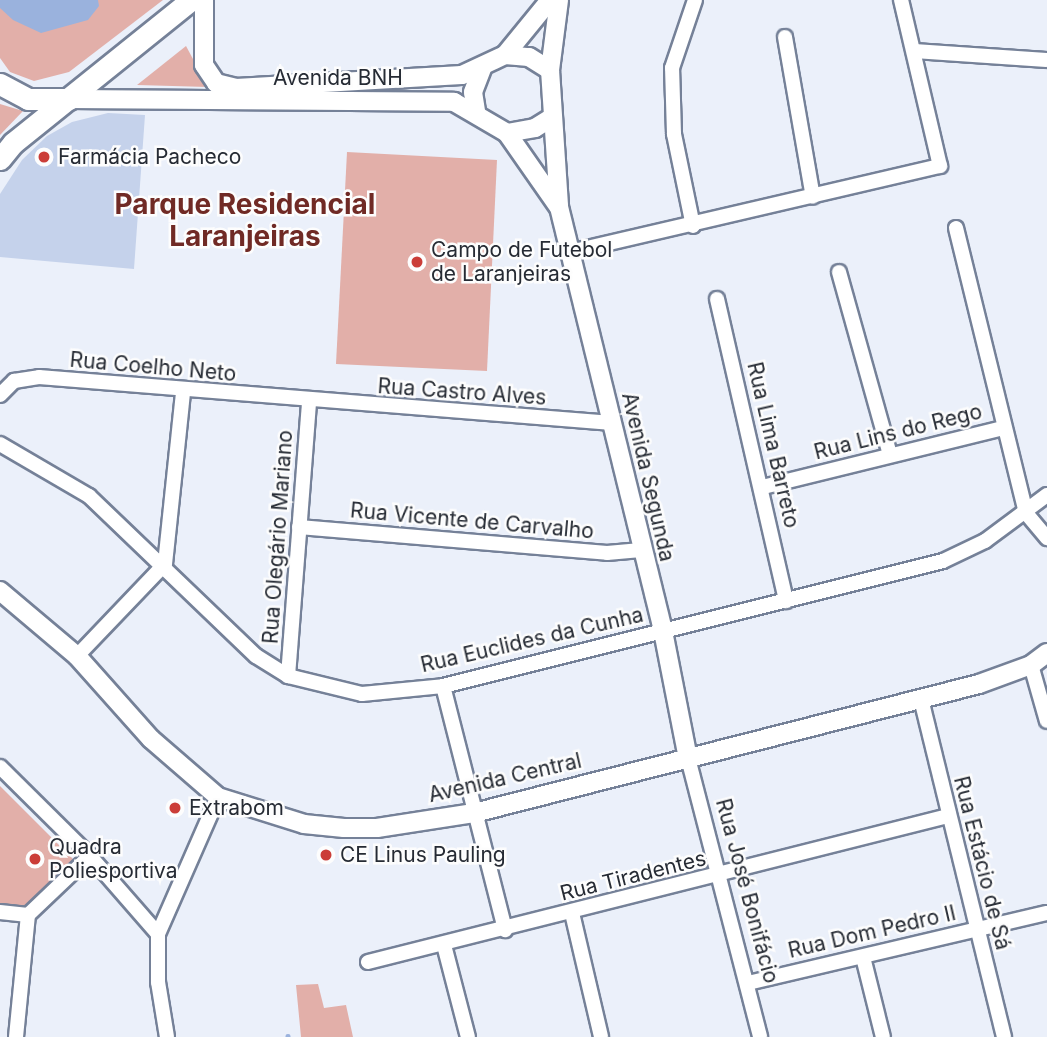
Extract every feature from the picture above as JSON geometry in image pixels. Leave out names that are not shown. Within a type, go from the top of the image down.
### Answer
[{"type":"main road","points":[[0,159],[13,143],[191,0]]},
{"type":"main road","points":[[0,84],[28,99],[69,99]]},
{"type":"street","name":"Avenida BNH","points":[[204,0],[204,65],[216,83],[226,86],[420,80],[482,69],[505,55],[550,0]]},
{"type":"street","points":[[559,0],[550,70],[551,118],[559,207]]},
{"type":"street","points":[[693,226],[674,134],[671,68],[695,0]]},
{"type":"street","points":[[570,252],[693,226],[940,166],[901,0]]},
{"type":"street","points":[[785,37],[813,197]]},
{"type":"street","points":[[914,51],[1047,60]]},
{"type":"street","points":[[505,55],[529,57],[550,70]]},
{"type":"street","points":[[476,111],[473,92],[482,69]]},
{"type":"street","name":"Avenida BNH","points":[[69,99],[454,102],[476,111],[507,133],[559,207]]},
{"type":"street","points":[[507,133],[535,128],[551,118]]},
{"type":"street","name":"Avenida Segunda","points":[[559,207],[663,631],[688,758]]},
{"type":"street","points":[[956,228],[1026,513],[1047,538]]},
{"type":"street","points":[[839,272],[890,455]]},
{"type":"street","name":"Rua Lima Barreto","points":[[717,299],[763,487],[786,601]]},
{"type":"street","name":"Rua Coelho Neto","points":[[0,395],[14,381],[27,377],[309,402]]},
{"type":"street","points":[[77,656],[165,564],[183,392]]},
{"type":"street","name":"Rua Castro Alves","points":[[309,402],[612,423]]},
{"type":"street","name":"Rua Olegário Mariano","points":[[288,676],[309,402]]},
{"type":"street","name":"Rua Lins do Rego","points":[[763,487],[1003,428]]},
{"type":"street","name":"Rua Euclides da Cunha","points":[[0,444],[89,496],[165,564],[212,617],[256,656],[288,676],[362,694],[443,686],[943,561],[1026,513],[1047,495]]},
{"type":"street","name":"Rua Vicente de Carvalho","points":[[299,527],[607,553],[641,550]]},
{"type":"street","name":"Avenida Central","points":[[0,591],[77,656],[151,739],[218,797],[304,824],[344,828],[377,828],[474,813],[921,699],[1031,665],[1047,653]]},
{"type":"street","points":[[1031,665],[1047,721]]},
{"type":"street","points":[[443,686],[505,930]]},
{"type":"street","name":"Rua Estácio de Sá","points":[[921,699],[1004,1037]]},
{"type":"street","name":"Rua José Bonifácio","points":[[688,758],[760,1037]]},
{"type":"street","points":[[0,767],[90,856],[158,934]]},
{"type":"street","points":[[167,1037],[158,982],[158,934],[218,797]]},
{"type":"street","name":"Rua Tiradentes","points":[[368,962],[505,930],[948,816]]},
{"type":"street","points":[[16,1037],[28,915],[90,856]]},
{"type":"street","points":[[0,912],[28,915]]},
{"type":"street","points":[[572,912],[601,1037]]},
{"type":"street","name":"Rua Dom Pedro II","points":[[748,983],[1047,913]]},
{"type":"street","points":[[444,945],[468,1037]]},
{"type":"street","points":[[863,957],[883,1037]]},
{"type":"shaded area","points":[[0,0],[163,0],[69,72],[34,81],[10,72],[0,58]]},
{"type":"shaded area","points":[[186,46],[208,87],[137,85]]},
{"type":"shaded area","points":[[0,104],[23,111],[0,135]]},
{"type":"shaded area","name":"Campo de Futebol de Laranjeiras","points":[[347,152],[497,160],[487,371],[336,364]]},
{"type":"shaded area","points":[[0,786],[74,860],[23,911],[0,908]]},
{"type":"shaded area","points":[[318,984],[324,1008],[346,1005],[353,1037],[301,1037],[296,985]]},
{"type":"water","points":[[0,0],[98,0],[99,6],[88,20],[41,33],[13,20],[0,8]]},
{"type":"building","points":[[108,113],[145,115],[134,269],[0,257],[0,194],[22,160],[47,136],[72,122]]},
{"type":"place","name":"Farmácia Pacheco","points":[[44,157]]},
{"type":"place","name":"Campo de Futebol de Laranjeiras","points":[[417,262]]},
{"type":"place","name":"Extrabom","points":[[175,808]]},
{"type":"place","name":"CE Linus Pauling","points":[[326,855]]},
{"type":"place","name":"Quadra Poliesportiva","points":[[35,859]]},
{"type":"district","name":"Parque Residencial Laranjeiras","points":[[245,220]]}]
